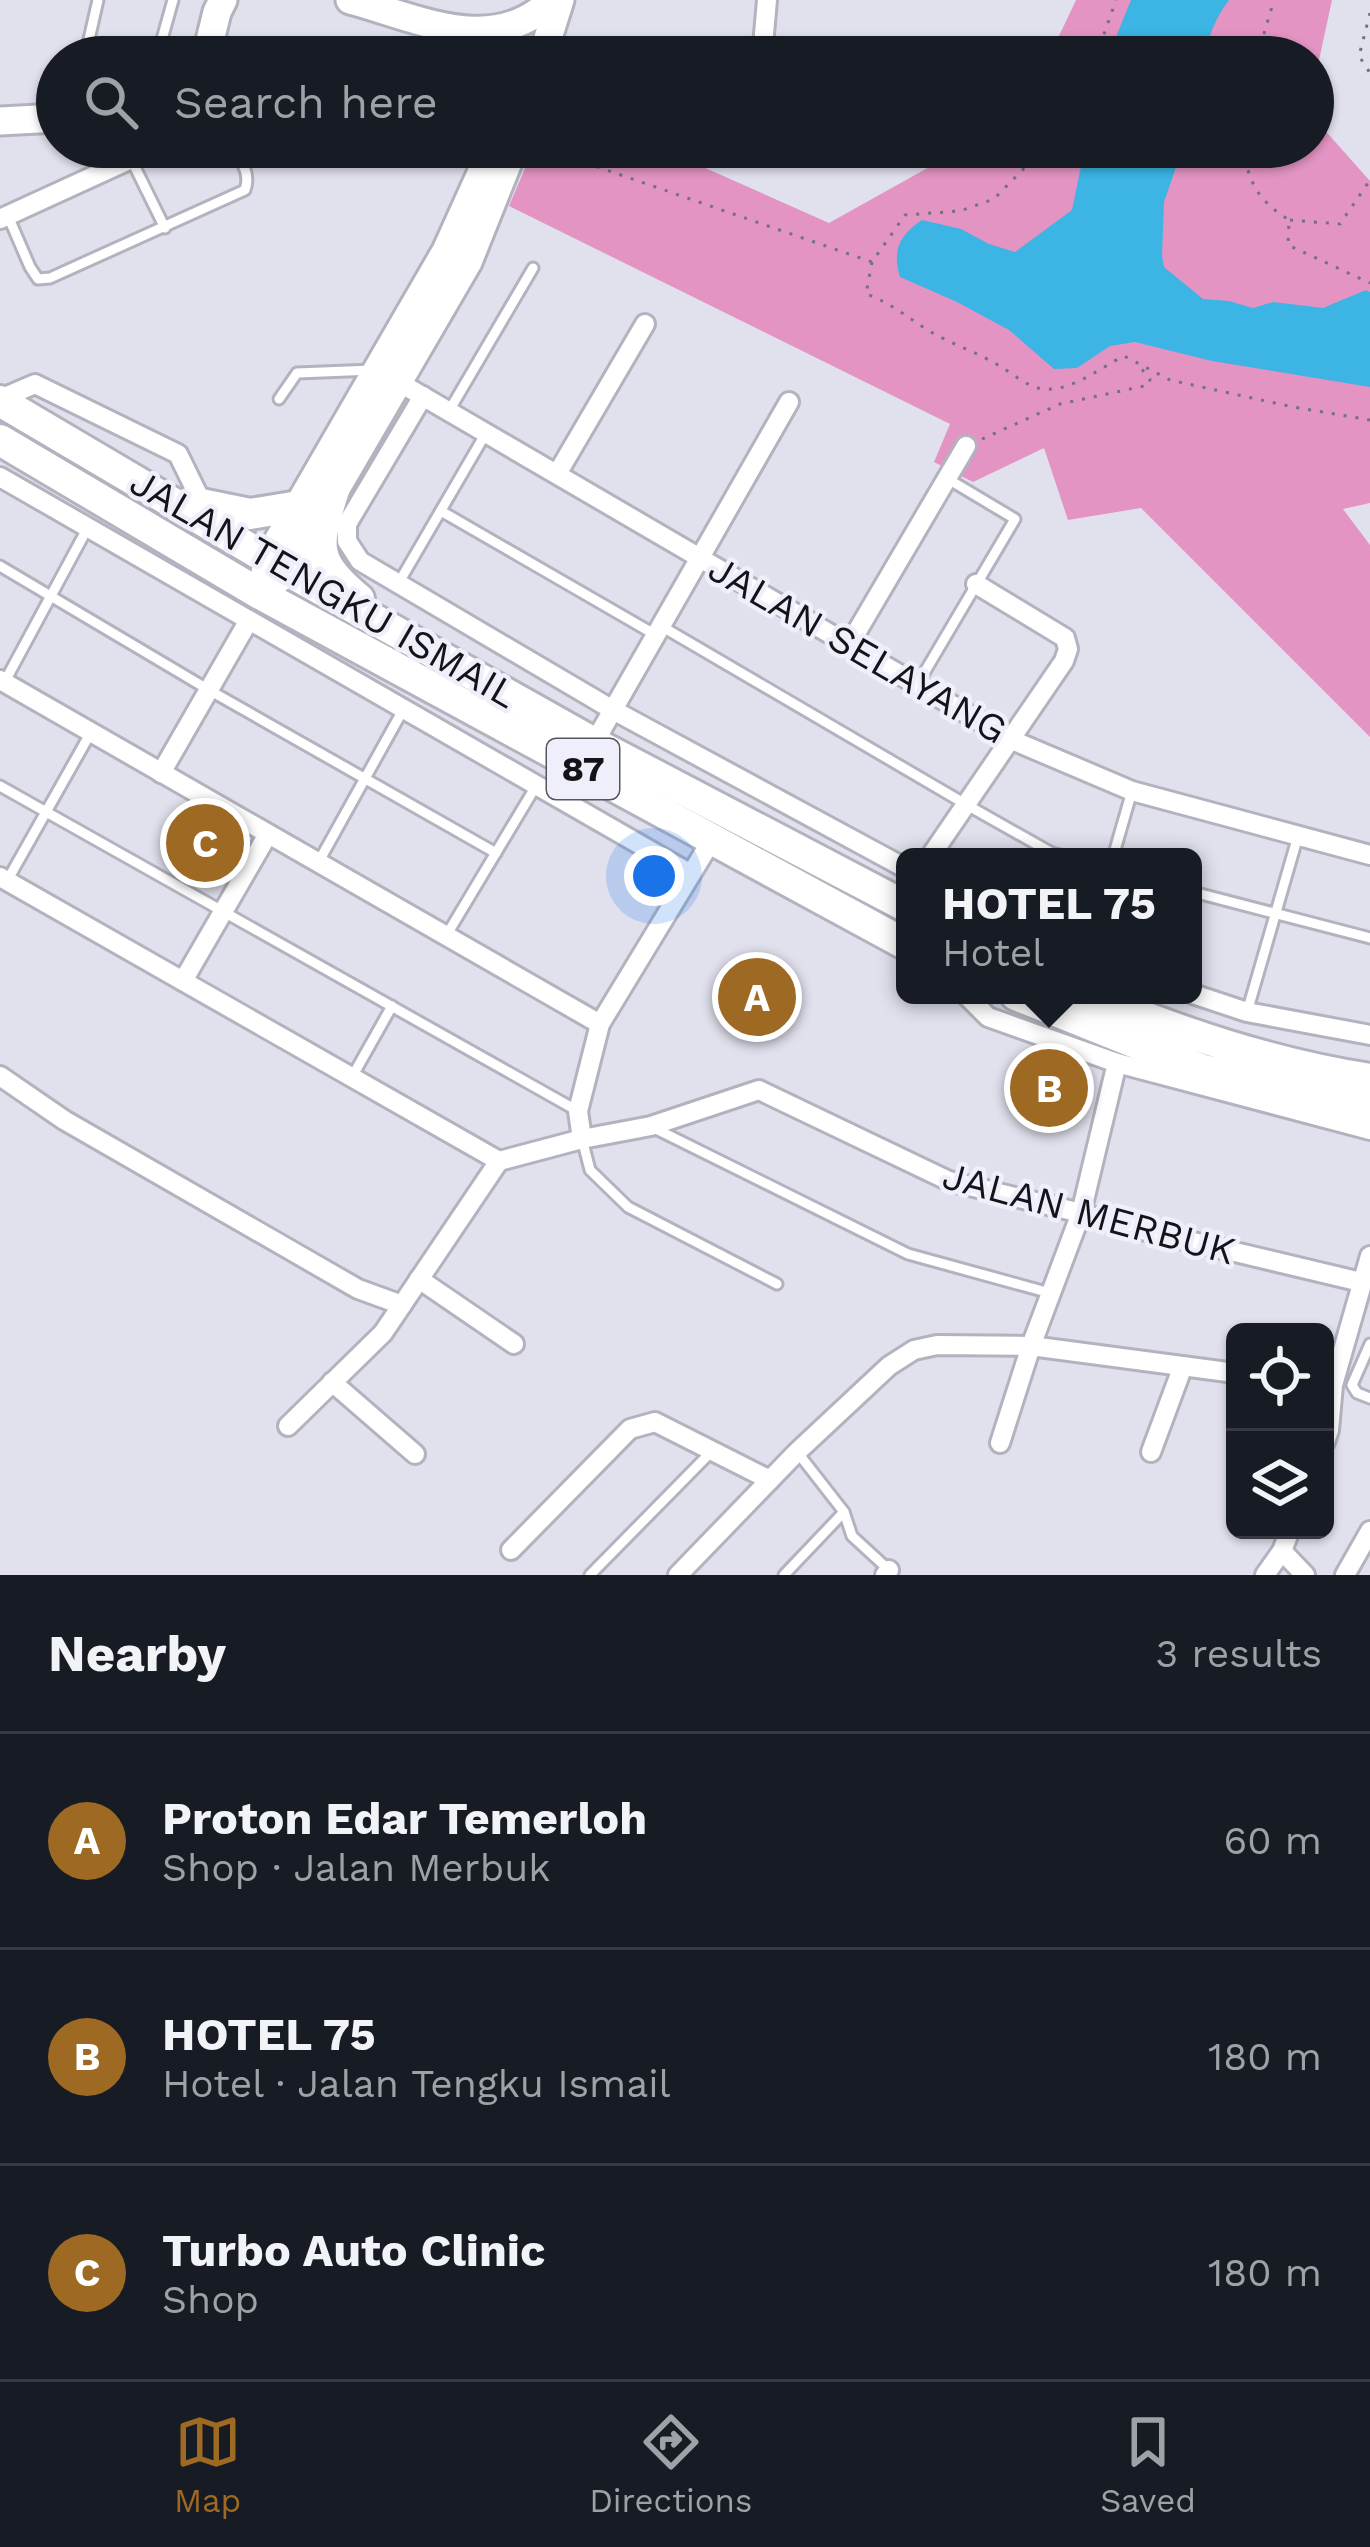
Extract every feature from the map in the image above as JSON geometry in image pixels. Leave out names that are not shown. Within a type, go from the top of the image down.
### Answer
[{"type":"main road","points":[[195,36],[205,0]]},
{"type":"main road","points":[[211,36],[224,0]]},
{"type":"main road","points":[[350,0],[470,32],[517,25],[556,0]]},
{"type":"main road","points":[[547,36],[556,0]]},
{"type":"main road","points":[[470,32],[474,36]]},
{"type":"main road","points":[[0,121],[36,119]]},
{"type":"main road","points":[[255,607],[278,564],[299,506],[400,383],[446,251],[484,168]]},
{"type":"main road","points":[[278,564],[334,490],[400,383],[468,262],[506,168]]},
{"type":"main road","name":"JALAN TENGKU ISMAIL","points":[[0,400],[399,634],[458,684],[712,838],[896,939]]},
{"type":"main road","name":"JALAN TENGKU ISMAIL","points":[[0,440],[107,502],[255,607],[458,684],[594,743],[896,896]]},
{"type":"main road","points":[[68,440],[111,479],[113,489],[107,502]]},
{"type":"main road","points":[[151,489],[202,506],[250,514],[299,506]]},
{"type":"main road","points":[[334,490],[320,534],[321,552],[337,580],[399,634]]},
{"type":"main road","points":[[1038,1004],[1203,1070],[1370,1107]]},
{"type":"main road","points":[[1110,1004],[1175,1030],[1317,1071],[1370,1079]]},
{"type":"street","points":[[763,36],[766,0]]},
{"type":"street","points":[[4,217],[101,168]]},
{"type":"street","points":[[557,474],[645,324]]},
{"type":"street","name":"JALAN SELAYANG","points":[[400,383],[1012,740],[1132,791],[1370,855]]},
{"type":"street","name":"JALAN TENGKU ISMAIL","points":[[400,383],[347,524],[347,541],[360,561],[613,710],[896,863]]},
{"type":"street","points":[[0,400],[35,384],[178,454],[202,506]]},
{"type":"street","points":[[594,743],[789,402]]},
{"type":"street","points":[[849,645],[966,446]]},
{"type":"street","name":"JALAN TENGKU ISMAIL","points":[[0,477],[88,528],[255,607],[404,709],[691,874]]},
{"type":"street","points":[[936,848],[1068,649],[1064,638],[976,584]]},
{"type":"street","points":[[161,773],[255,607]]},
{"type":"street","points":[[2,682],[600,1024]]},
{"type":"street","points":[[183,981],[268,834]]},
{"type":"street","points":[[582,1139],[578,1111],[600,1024],[712,838]]},
{"type":"street","points":[[3,879],[499,1161]]},
{"type":"street","points":[[1202,997],[1247,1012],[1370,1035]]},
{"type":"street","points":[[975,1004],[988,1017],[1118,1063],[1370,1130]]},
{"type":"street","points":[[1000,1443],[1030,1346],[1081,1213],[1118,1063]]},
{"type":"street","points":[[0,1076],[64,1120],[358,1289],[402,1305]]},
{"type":"street","name":"JALAN MERBUK","points":[[651,1126],[759,1090],[949,1181],[1361,1282]]},
{"type":"street","points":[[287,1426],[383,1333],[499,1161],[651,1126]]},
{"type":"street","points":[[1334,1381],[1348,1368],[1362,1313],[1361,1282],[1370,1256]]},
{"type":"street","points":[[419,1280],[514,1344]]},
{"type":"street","points":[[678,1575],[797,1452],[890,1366],[914,1350],[937,1345],[1030,1346],[1226,1372]]},
{"type":"street","points":[[1151,1452],[1184,1366]]},
{"type":"street","points":[[332,1382],[415,1454]]},
{"type":"street","points":[[511,1550],[630,1430],[655,1422],[770,1480]]},
{"type":"street","points":[[1345,1575],[1370,1531]]},
{"type":"street","points":[[1265,1575],[1287,1539]]},
{"type":"street","points":[[1282,1551],[1305,1575]]},
{"type":"lane","points":[[90,36],[98,0]]},
{"type":"lane","points":[[163,36],[173,0]]},
{"type":"lane","points":[[138,168],[164,228]]},
{"type":"lane","points":[[4,217],[38,279],[50,278],[245,190],[245,168]]},
{"type":"lane","points":[[449,411],[533,268]]},
{"type":"lane","points":[[279,399],[297,373],[400,383]]},
{"type":"lane","points":[[398,584],[486,433]]},
{"type":"lane","points":[[917,685],[1015,519],[947,478]]},
{"type":"lane","points":[[441,511],[1043,848]]},
{"type":"lane","points":[[2,682],[88,528]]},
{"type":"lane","points":[[0,566],[496,853]]},
{"type":"lane","points":[[318,863],[404,709]]},
{"type":"lane","points":[[3,879],[91,732]]},
{"type":"lane","points":[[446,936],[537,785]]},
{"type":"lane","points":[[0,786],[578,1111]]},
{"type":"lane","points":[[1116,848],[1132,791]]},
{"type":"lane","points":[[1247,1012],[1298,836]]},
{"type":"lane","points":[[1202,894],[1370,938]]},
{"type":"lane","points":[[352,1077],[392,1006]]},
{"type":"lane","points":[[651,1126],[908,1254],[1050,1293]]},
{"type":"lane","points":[[582,1139],[590,1170],[628,1208],[777,1284]]},
{"type":"lane","points":[[1370,1344],[1348,1368],[1357,1393],[1370,1398]]},
{"type":"lane","points":[[590,1575],[712,1450]]},
{"type":"lane","points":[[797,1452],[844,1512],[852,1536],[887,1573]]},
{"type":"lane","points":[[784,1575],[844,1512]]},
{"type":"path","points":[[1103,36],[1116,0]]},
{"type":"path","points":[[1263,36],[1274,0]]},
{"type":"path","points":[[1370,13],[1359,56],[1370,73]]},
{"type":"path","points":[[601,168],[872,262]]},
{"type":"path","points":[[1024,168],[994,199],[960,211],[905,215],[872,262],[866,294],[1039,388],[1085,380],[1124,356],[1170,380],[1370,420]]},
{"type":"path","points":[[1247,168],[1260,198],[1288,220],[1340,224],[1370,180]]},
{"type":"path","points":[[1288,220],[1288,244],[1370,283]]},
{"type":"path","points":[[966,446],[1060,404],[1149,385],[1146,372],[1134,360]]},
{"type":"shaded area","points":[[1076,0],[1332,0],[1324,36],[1059,36]]},
{"type":"shaded area","points":[[1334,141],[1370,181],[1370,503],[1343,509],[1370,545],[1370,737],[1141,508],[1068,520],[1044,448],[973,482],[934,462],[950,424],[509,206],[525,168],[705,168],[829,223],[927,168],[1334,168]]},
{"type":"water","points":[[1131,0],[1229,0],[1210,36],[1116,36]]},
{"type":"water","points":[[1081,168],[1176,168],[1164,202],[1164,267],[1203,299],[1253,308],[1273,302],[1323,308],[1370,292],[1370,387],[1212,361],[1135,342],[1110,346],[1077,368],[1054,369],[1009,330],[900,277],[899,244],[922,220],[961,229],[1015,252],[1072,210]]},
{"type":"place","name":"Turbo Auto Clinic","points":[[205,843]]},
{"type":"place","name":"Proton Edar Temerloh","points":[[757,997]]},
{"type":"place","name":"HOTEL 75","points":[[1049,1088]]}]
